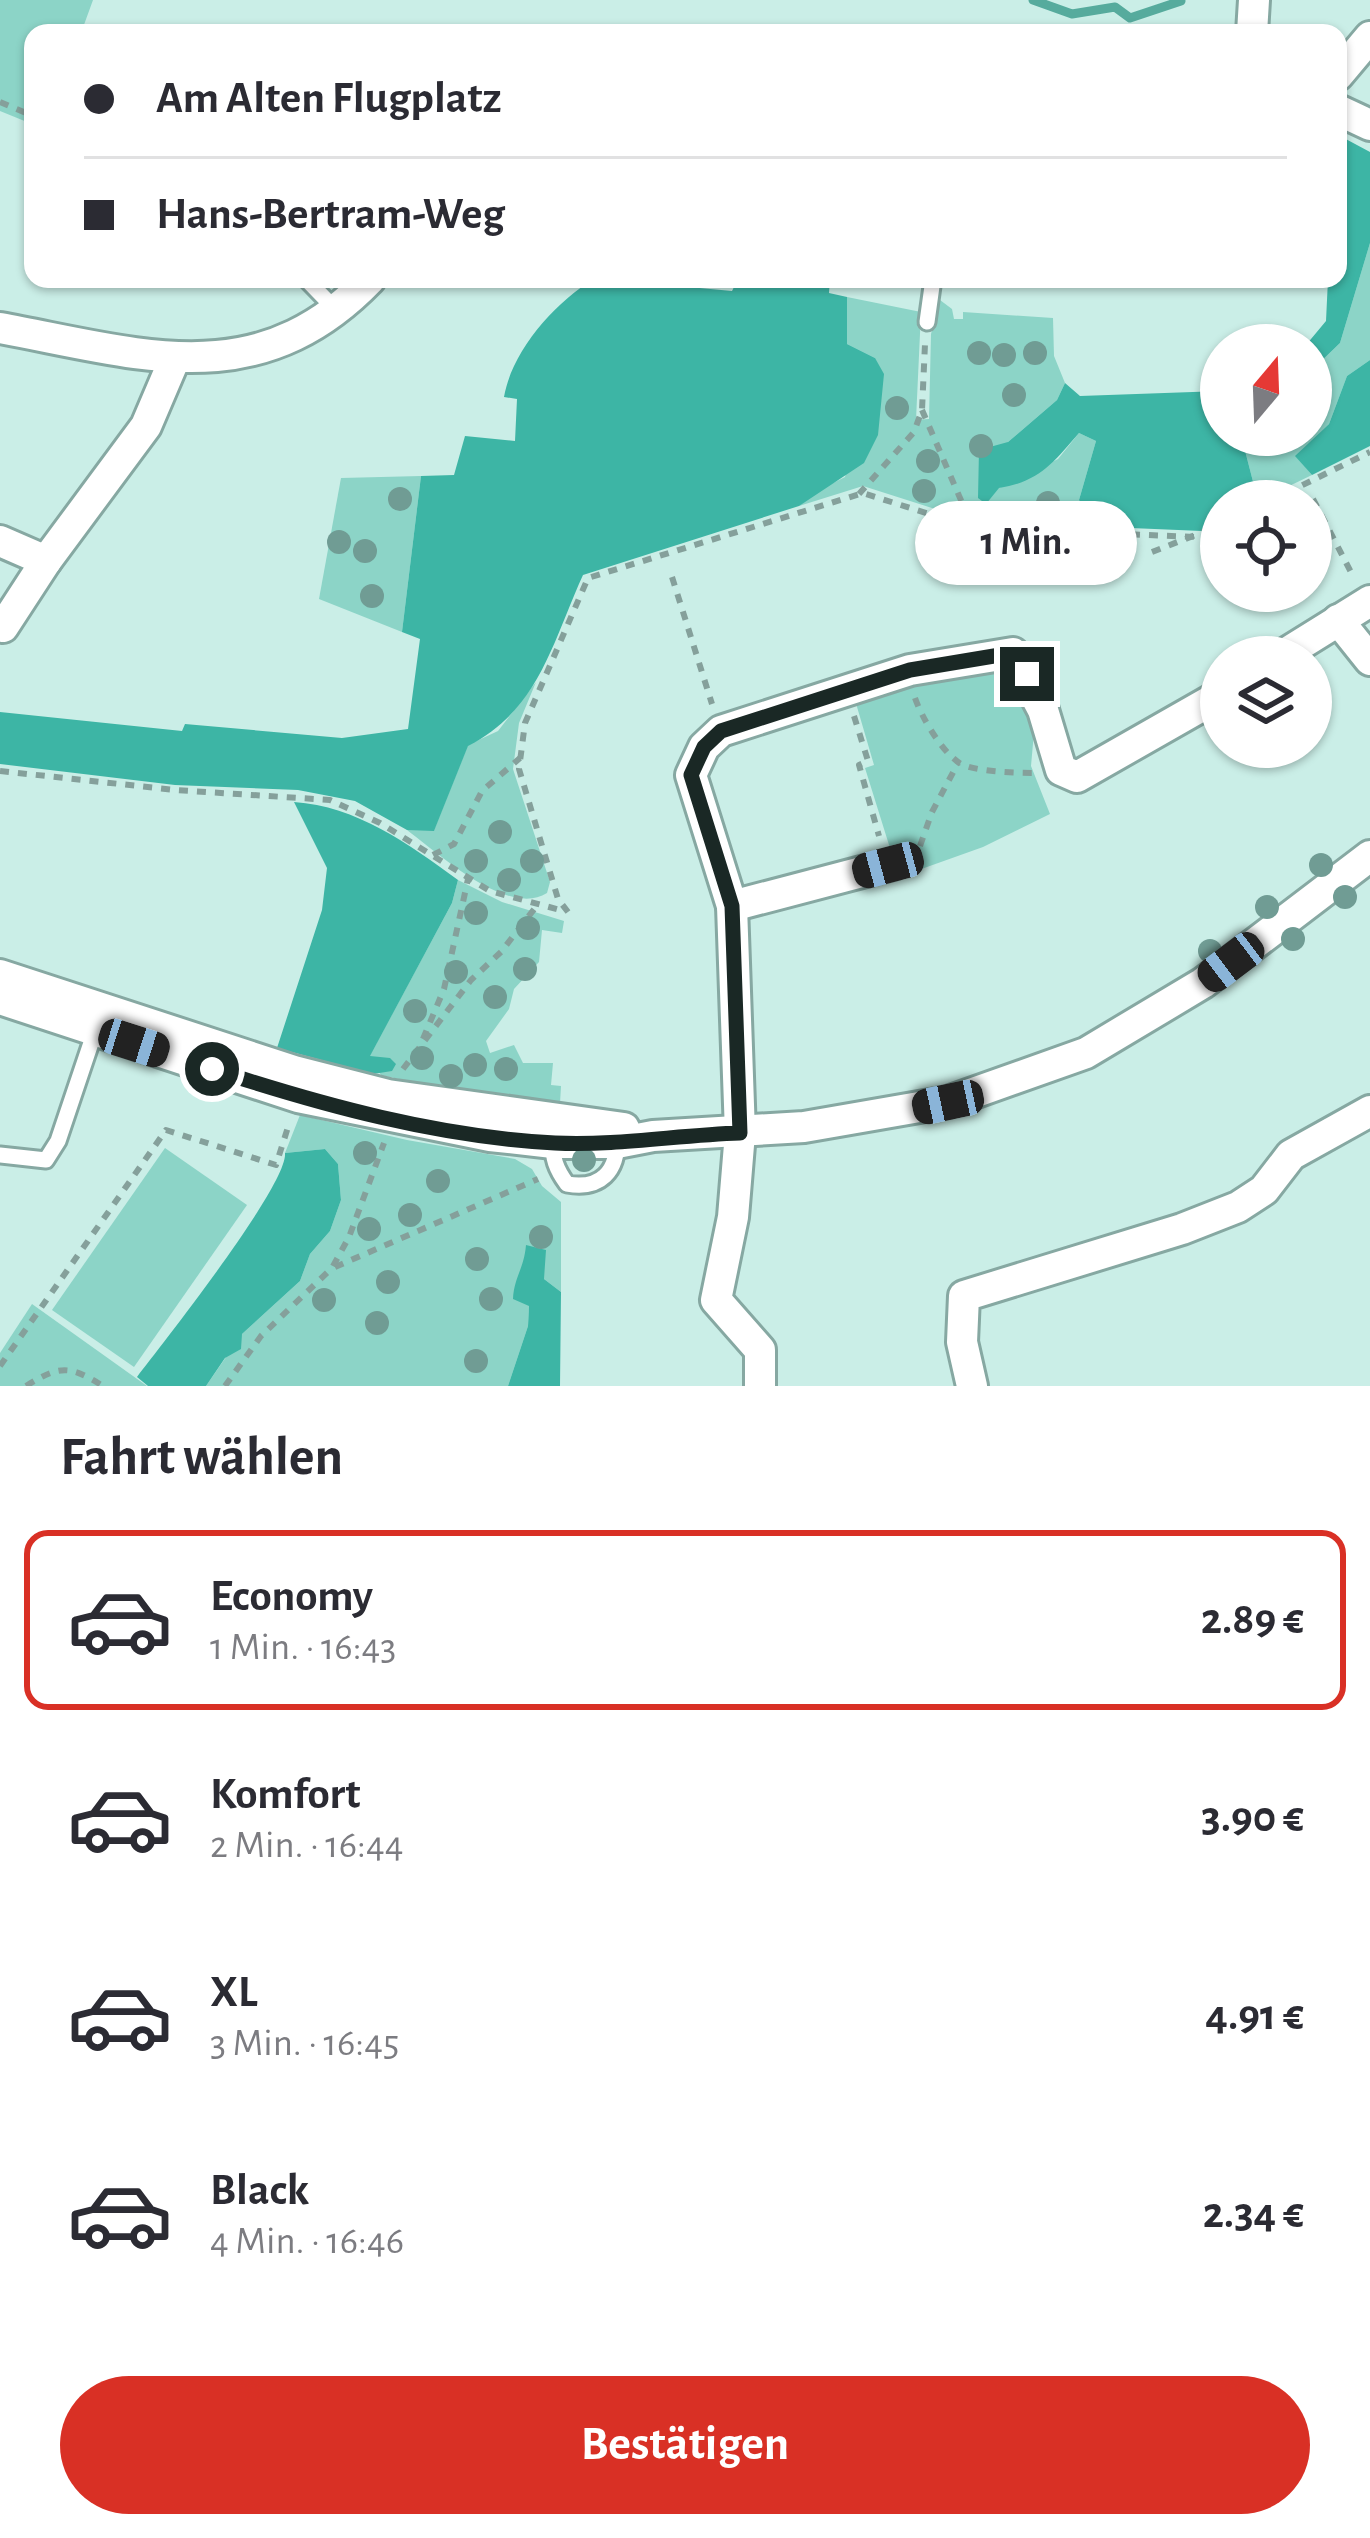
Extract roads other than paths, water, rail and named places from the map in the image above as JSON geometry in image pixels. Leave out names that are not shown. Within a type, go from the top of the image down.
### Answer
[{"type":"street","points":[[1347,64],[1370,37]]},
{"type":"street","points":[[0,328],[176,358],[220,358],[299,335],[337,311],[361,288]]},
{"type":"street","points":[[3,627],[146,426],[176,358]]},
{"type":"street","points":[[0,542],[46,561]]},
{"type":"street","points":[[1313,636],[1368,601]]},
{"type":"street","points":[[1338,620],[1370,660]]},
{"type":"street","points":[[760,1386],[760,1350],[716,1300],[734,1216],[740,1133],[732,906],[691,775],[704,747],[721,731],[846,689],[910,670],[1012,653],[1043,710],[1061,770],[1077,776],[1200,707]]},
{"type":"street","points":[[0,975],[298,1097],[424,1125],[653,1136],[740,1133],[866,1118],[948,1102],[1086,1053],[1203,983],[1370,856]]},
{"type":"street","points":[[732,906],[892,864]]},
{"type":"street","points":[[0,999],[553,1131]]},
{"type":"street","points":[[972,1386],[962,1342],[964,1296],[1182,1229],[1238,1207],[1264,1190],[1292,1155],[1370,1111]]},
{"type":"lane","points":[[314,288],[337,311]]},
{"type":"lane","points":[[927,322],[932,288]]},
{"type":"lane","points":[[0,1155],[46,1160],[58,1141],[99,1019]]},
{"type":"lane","points":[[553,1131],[553,1160],[560,1174],[567,1184],[586,1187],[600,1183],[612,1170],[617,1135]]},
{"type":"waterway","points":[[1033,0],[1072,14],[1115,7],[1130,18],[1181,1]]}]
